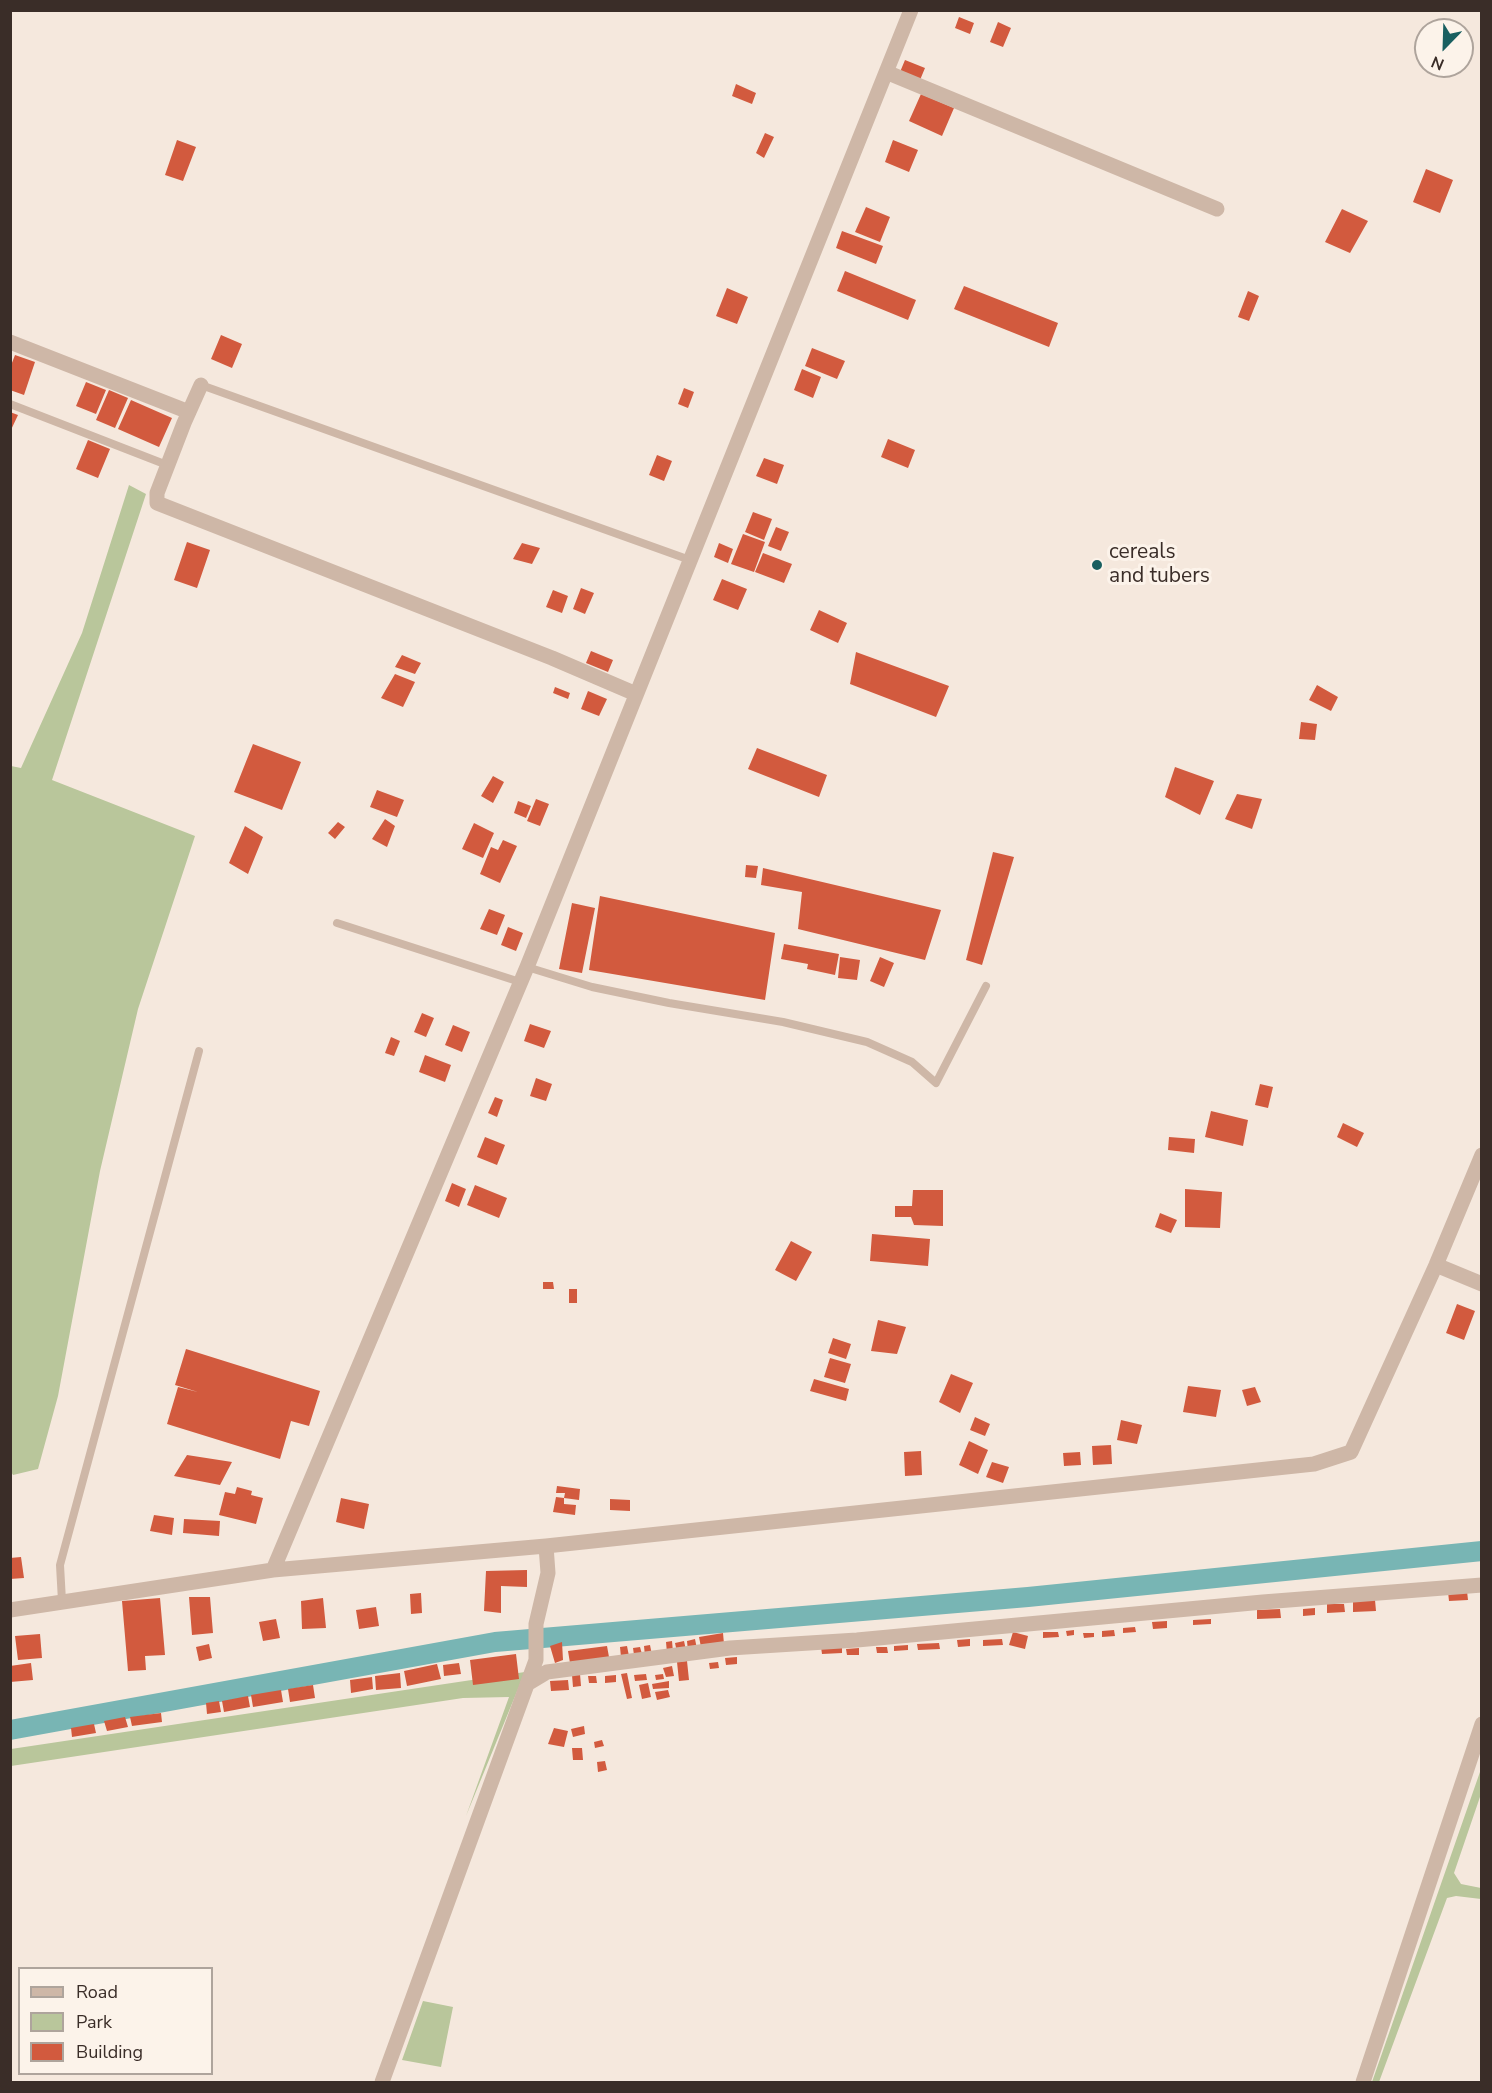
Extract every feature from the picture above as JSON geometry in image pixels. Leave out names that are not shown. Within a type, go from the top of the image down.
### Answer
[{"type":"street","points":[[273,1570],[527,967],[911,10]]},
{"type":"street","points":[[886,72],[1218,209]]},
{"type":"street","points":[[10,342],[189,412]]},
{"type":"street","points":[[201,385],[167,465],[157,493],[157,503],[552,658],[636,694]]},
{"type":"street","points":[[10,1610],[273,1570],[546,1546],[1314,1464],[1351,1452],[1436,1265],[1482,1155]]},
{"type":"street","points":[[1436,1265],[1482,1284]]},
{"type":"street","points":[[382,2082],[537,1660],[536,1624],[548,1573],[546,1546]]},
{"type":"street","points":[[527,1684],[547,1672],[730,1648],[857,1640],[1263,1602],[1482,1585]]},
{"type":"street","points":[[1364,2082],[1482,1724]]},
{"type":"lane","points":[[201,385],[690,560]]},
{"type":"lane","points":[[10,404],[167,465]]},
{"type":"lane","points":[[338,923],[520,982]]},
{"type":"lane","points":[[527,967],[592,987],[669,1004],[783,1022],[867,1042],[912,1062],[936,1083],[986,986]]},
{"type":"lane","points":[[62,1601],[60,1565],[199,1051]]},
{"type":"green space","points":[[129,485],[146,494],[52,780],[195,836],[138,1009],[100,1171],[58,1396],[38,1469],[13,1475],[10,1470],[11,766],[21,768],[82,633]]},
{"type":"green space","points":[[525,1672],[466,1816],[509,1697],[463,1698],[11,1766],[11,1749]]},
{"type":"green space","points":[[1481,1769],[1481,1794],[1454,1873],[1461,1884],[1481,1888],[1481,1899],[1456,1896],[1447,1898],[1379,2082],[1372,2082]]},
{"type":"green space","points":[[423,2001],[453,2007],[441,2067],[402,2060]]},
{"type":"building","points":[[959,17],[974,23],[970,34],[955,28]]},
{"type":"building","points":[[998,22],[1011,28],[1003,47],[990,42]]},
{"type":"building","points":[[905,60],[925,68],[920,80],[900,72]]},
{"type":"building","points":[[736,84],[756,93],[752,104],[732,96]]},
{"type":"building","points":[[921,94],[954,108],[942,136],[909,121]]},
{"type":"building","points":[[765,133],[774,137],[764,158],[756,153]]},
{"type":"building","points":[[177,140],[196,147],[183,181],[165,175]]},
{"type":"building","points":[[893,140],[918,150],[909,172],[885,162]]},
{"type":"building","points":[[1426,169],[1453,180],[1440,213],[1413,202]]},
{"type":"building","points":[[866,207],[890,217],[880,242],[855,232]]},
{"type":"building","points":[[1342,209],[1368,221],[1350,253],[1325,242]]},
{"type":"building","points":[[842,231],[883,246],[876,264],[836,248]]},
{"type":"building","points":[[845,271],[916,300],[908,320],[837,291]]},
{"type":"building","points":[[964,286],[1058,323],[1049,347],[954,309]]},
{"type":"building","points":[[727,288],[748,297],[737,324],[716,316]]},
{"type":"building","points":[[1248,291],[1259,296],[1249,321],[1238,317]]},
{"type":"building","points":[[221,335],[242,344],[232,368],[211,359]]},
{"type":"building","points":[[812,348],[845,361],[837,379],[805,366]]},
{"type":"building","points":[[15,355],[35,362],[24,395],[10,390],[10,368]]},
{"type":"building","points":[[802,369],[821,377],[813,398],[794,390]]},
{"type":"building","points":[[86,382],[106,390],[96,414],[76,406]]},
{"type":"building","points":[[684,388],[694,392],[688,408],[678,404]]},
{"type":"building","points":[[109,390],[128,398],[115,428],[96,420]]},
{"type":"building","points":[[131,400],[172,418],[159,447],[118,429]]},
{"type":"building","points":[[10,412],[18,415],[10,432]]},
{"type":"building","points":[[888,439],[915,450],[908,468],[881,457]]},
{"type":"building","points":[[88,440],[110,449],[98,478],[76,469]]},
{"type":"building","points":[[657,455],[672,461],[664,481],[649,475]]},
{"type":"building","points":[[764,458],[784,465],[777,484],[756,476]]},
{"type":"building","points":[[753,512],[772,519],[764,540],[745,532]]},
{"type":"building","points":[[776,527],[789,532],[781,551],[768,546]]},
{"type":"building","points":[[743,534],[765,542],[754,572],[731,564]]},
{"type":"building","points":[[187,542],[210,550],[197,588],[174,580]]},
{"type":"building","points":[[522,543],[540,548],[532,564],[513,559]]},
{"type":"building","points":[[719,543],[733,549],[728,563],[714,557]]},
{"type":"building","points":[[763,553],[792,564],[784,583],[755,572]]},
{"type":"building","points":[[722,579],[747,589],[738,610],[713,600]]},
{"type":"building","points":[[581,588],[594,593],[585,614],[573,609]]},
{"type":"building","points":[[553,590],[568,596],[562,613],[546,607]]},
{"type":"building","points":[[819,610],[847,623],[838,643],[810,630]]},
{"type":"building","points":[[591,651],[613,660],[608,672],[586,663]]},
{"type":"building","points":[[856,652],[949,686],[936,717],[850,684]]},
{"type":"building","points":[[402,655],[421,663],[415,674],[395,667]]},
{"type":"building","points":[[395,674],[415,682],[403,707],[381,698]]},
{"type":"building","points":[[1317,685],[1338,697],[1331,711],[1309,700]]},
{"type":"building","points":[[555,687],[570,693],[568,699],[553,693]]},
{"type":"building","points":[[588,691],[607,699],[599,716],[581,709]]},
{"type":"building","points":[[1301,722],[1317,724],[1315,740],[1299,739]]},
{"type":"building","points":[[253,744],[301,762],[282,810],[234,792]]},
{"type":"building","points":[[757,748],[827,775],[819,797],[748,769]]},
{"type":"building","points":[[1175,767],[1214,781],[1200,815],[1165,797]]},
{"type":"building","points":[[493,776],[504,782],[493,803],[481,796]]},
{"type":"building","points":[[377,790],[404,800],[397,817],[370,807]]},
{"type":"building","points":[[1237,794],[1262,799],[1252,829],[1225,819]]},
{"type":"building","points":[[536,799],[549,804],[540,826],[527,821]]},
{"type":"building","points":[[518,801],[531,806],[526,818],[514,813]]},
{"type":"building","points":[[385,819],[395,826],[387,847],[372,839]]},
{"type":"building","points":[[338,822],[345,827],[335,839],[328,833]]},
{"type":"building","points":[[474,823],[494,833],[483,858],[462,849]]},
{"type":"building","points":[[245,826],[263,837],[248,874],[229,863]]},
{"type":"building","points":[[503,840],[517,846],[500,883],[480,874],[491,847],[498,850]]},
{"type":"building","points":[[993,852],[1014,857],[982,965],[966,960]]},
{"type":"building","points":[[746,865],[758,866],[756,878],[745,877]]},
{"type":"building","points":[[763,868],[941,910],[925,960],[798,929],[802,892],[761,885]]},
{"type":"building","points":[[600,896],[775,933],[765,1000],[589,970]]},
{"type":"building","points":[[572,903],[595,908],[582,973],[559,969]]},
{"type":"building","points":[[489,909],[505,915],[497,935],[480,929]]},
{"type":"building","points":[[508,927],[523,933],[516,951],[501,945]]},
{"type":"building","points":[[784,944],[839,954],[835,975],[807,969],[808,964],[781,959]]},
{"type":"building","points":[[840,957],[860,960],[857,980],[838,978]]},
{"type":"building","points":[[880,957],[894,963],[884,987],[870,981]]},
{"type":"building","points":[[422,1013],[434,1018],[426,1037],[414,1032]]},
{"type":"building","points":[[530,1024],[551,1031],[544,1048],[524,1041]]},
{"type":"building","points":[[453,1025],[470,1032],[462,1052],[445,1045]]},
{"type":"building","points":[[391,1037],[400,1041],[394,1056],[385,1053]]},
{"type":"building","points":[[425,1055],[451,1065],[445,1082],[419,1072]]},
{"type":"building","points":[[536,1078],[552,1084],[546,1101],[530,1096]]},
{"type":"building","points":[[1260,1084],[1273,1087],[1268,1108],[1255,1105]]},
{"type":"building","points":[[495,1097],[503,1100],[497,1117],[488,1113]]},
{"type":"building","points":[[1211,1111],[1248,1120],[1243,1146],[1205,1137]]},
{"type":"building","points":[[1343,1123],[1364,1133],[1357,1147],[1337,1137]]},
{"type":"building","points":[[485,1137],[505,1145],[497,1165],[477,1157]]},
{"type":"building","points":[[1169,1137],[1195,1139],[1194,1153],[1168,1150]]},
{"type":"building","points":[[452,1183],[466,1189],[459,1207],[445,1201]]},
{"type":"building","points":[[475,1185],[507,1198],[499,1218],[467,1205]]},
{"type":"building","points":[[1185,1189],[1222,1192],[1220,1228],[1185,1227]]},
{"type":"building","points":[[913,1190],[943,1190],[943,1226],[914,1225],[911,1217],[895,1217],[895,1206],[912,1206]]},
{"type":"building","points":[[1160,1213],[1177,1220],[1171,1233],[1155,1227]]},
{"type":"building","points":[[872,1234],[930,1239],[928,1266],[870,1261]]},
{"type":"building","points":[[791,1241],[812,1252],[796,1281],[775,1270]]},
{"type":"building","points":[[543,1282],[553,1282],[554,1289],[543,1289]]},
{"type":"building","points":[[569,1289],[577,1289],[577,1303],[569,1303]]},
{"type":"building","points":[[1457,1304],[1475,1311],[1464,1340],[1446,1333]]},
{"type":"building","points":[[878,1320],[906,1327],[897,1354],[871,1351]]},
{"type":"building","points":[[833,1338],[851,1344],[846,1359],[828,1353]]},
{"type":"building","points":[[186,1349],[320,1391],[309,1426],[291,1421],[280,1459],[167,1424],[178,1387],[198,1392],[175,1385]]},
{"type":"building","points":[[830,1358],[851,1364],[845,1383],[824,1377]]},
{"type":"building","points":[[951,1374],[973,1383],[960,1413],[939,1402]]},
{"type":"building","points":[[814,1379],[849,1389],[846,1401],[810,1391]]},
{"type":"building","points":[[1188,1386],[1221,1390],[1216,1417],[1183,1412]]},
{"type":"building","points":[[1255,1387],[1261,1402],[1247,1406],[1242,1390]]},
{"type":"building","points":[[975,1417],[990,1424],[985,1436],[970,1430]]},
{"type":"building","points":[[1121,1420],[1142,1425],[1137,1444],[1117,1440]]},
{"type":"building","points":[[969,1441],[988,1450],[978,1474],[959,1465]]},
{"type":"building","points":[[1111,1445],[1112,1464],[1093,1465],[1092,1446]]},
{"type":"building","points":[[921,1451],[922,1475],[905,1476],[904,1452]]},
{"type":"building","points":[[1080,1452],[1081,1465],[1064,1466],[1063,1453]]},
{"type":"building","points":[[187,1455],[232,1462],[220,1485],[174,1476]]},
{"type":"building","points":[[992,1462],[1009,1467],[1003,1483],[986,1477]]},
{"type":"building","points":[[557,1486],[580,1489],[579,1500],[564,1498],[565,1493],[556,1493]]},
{"type":"building","points":[[237,1487],[252,1491],[251,1495],[263,1498],[256,1524],[219,1515],[225,1492],[235,1494]]},
{"type":"building","points":[[556,1497],[564,1498],[564,1504],[576,1505],[575,1515],[553,1512]]},
{"type":"building","points":[[341,1498],[369,1504],[364,1529],[336,1522]]},
{"type":"building","points":[[610,1499],[630,1500],[630,1511],[610,1510]]},
{"type":"building","points":[[154,1515],[174,1518],[172,1535],[150,1531]]},
{"type":"building","points":[[184,1519],[220,1521],[219,1536],[183,1533]]},
{"type":"building","points":[[21,1557],[24,1578],[10,1579],[10,1558]]},
{"type":"building","points":[[527,1570],[527,1587],[501,1586],[501,1613],[484,1611],[486,1571]]},
{"type":"building","points":[[1467,1591],[1468,1600],[1449,1601],[1448,1592]]},
{"type":"building","points":[[421,1593],[422,1613],[411,1614],[410,1594]]},
{"type":"building","points":[[189,1597],[210,1597],[213,1633],[192,1635]]},
{"type":"building","points":[[160,1598],[165,1655],[145,1656],[146,1670],[128,1671],[122,1601]]},
{"type":"building","points":[[323,1598],[326,1628],[302,1629],[301,1601]]},
{"type":"building","points":[[1375,1600],[1376,1611],[1353,1612],[1353,1601]]},
{"type":"building","points":[[1327,1604],[1344,1604],[1345,1612],[1327,1613]]},
{"type":"building","points":[[376,1607],[379,1626],[359,1629],[356,1610]]},
{"type":"building","points":[[1315,1608],[1315,1615],[1303,1616],[1303,1609]]},
{"type":"building","points":[[1280,1609],[1281,1618],[1257,1619],[1257,1610]]},
{"type":"building","points":[[276,1619],[280,1638],[263,1641],[259,1622]]},
{"type":"building","points":[[1211,1619],[1211,1624],[1193,1625],[1193,1620]]},
{"type":"building","points":[[1167,1621],[1167,1628],[1153,1629],[1152,1622]]},
{"type":"building","points":[[1135,1627],[1136,1632],[1123,1633],[1123,1628]]},
{"type":"building","points":[[1074,1630],[1074,1635],[1067,1636],[1066,1631]]},
{"type":"building","points":[[1114,1630],[1115,1636],[1102,1637],[1102,1631]]},
{"type":"building","points":[[1013,1632],[1028,1636],[1025,1649],[1009,1645]]},
{"type":"building","points":[[1043,1632],[1058,1632],[1059,1637],[1043,1638]]},
{"type":"building","points":[[723,1633],[724,1644],[701,1647],[699,1637]]},
{"type":"building","points":[[1083,1633],[1094,1633],[1094,1637],[1084,1638]]},
{"type":"building","points":[[40,1634],[42,1658],[18,1660],[15,1636]]},
{"type":"building","points":[[695,1639],[697,1649],[688,1651],[687,1641]]},
{"type":"building","points":[[970,1639],[970,1646],[958,1647],[957,1640]]},
{"type":"building","points":[[1002,1639],[1003,1645],[983,1646],[983,1640]]},
{"type":"building","points":[[672,1641],[673,1652],[667,1653],[666,1642]]},
{"type":"building","points":[[684,1641],[686,1650],[677,1652],[675,1643]]},
{"type":"building","points":[[562,1642],[563,1660],[555,1663],[550,1646]]},
{"type":"building","points":[[939,1643],[940,1649],[918,1650],[917,1644]]},
{"type":"building","points":[[209,1644],[212,1658],[199,1661],[196,1647]]},
{"type":"building","points":[[650,1645],[652,1655],[645,1656],[644,1646]]},
{"type":"building","points":[[908,1645],[908,1650],[894,1651],[894,1646]]},
{"type":"building","points":[[607,1646],[609,1657],[570,1663],[568,1651]]},
{"type":"building","points":[[627,1646],[629,1656],[621,1657],[620,1647]]},
{"type":"building","points":[[842,1646],[842,1653],[822,1654],[821,1647]]},
{"type":"building","points":[[640,1647],[642,1654],[634,1655],[633,1648]]},
{"type":"building","points":[[876,1647],[887,1647],[888,1653],[877,1653]]},
{"type":"building","points":[[859,1648],[859,1655],[847,1655],[846,1649]]},
{"type":"building","points":[[516,1654],[519,1679],[473,1685],[470,1660]]},
{"type":"building","points":[[737,1657],[737,1664],[726,1665],[725,1658]]},
{"type":"building","points":[[687,1661],[689,1680],[679,1681],[677,1662]]},
{"type":"building","points":[[718,1662],[719,1668],[710,1669],[709,1663]]},
{"type":"building","points":[[31,1663],[33,1680],[10,1682],[10,1666]]},
{"type":"building","points":[[459,1663],[461,1674],[444,1676],[443,1665]]},
{"type":"building","points":[[437,1664],[441,1679],[407,1686],[404,1671]]},
{"type":"building","points":[[672,1666],[674,1676],[666,1677],[663,1668]]},
{"type":"building","points":[[400,1673],[401,1688],[376,1690],[375,1676]]},
{"type":"building","points":[[627,1673],[632,1698],[627,1699],[621,1674]]},
{"type":"building","points":[[580,1674],[581,1686],[573,1687],[572,1675]]},
{"type":"building","points":[[646,1674],[647,1680],[635,1681],[634,1675]]},
{"type":"building","points":[[663,1674],[664,1679],[656,1680],[655,1675]]},
{"type":"building","points":[[616,1675],[616,1682],[605,1683],[605,1676]]},
{"type":"building","points":[[588,1676],[596,1676],[597,1683],[589,1683]]},
{"type":"building","points":[[372,1677],[373,1689],[351,1693],[350,1680]]},
{"type":"building","points":[[568,1680],[569,1690],[551,1691],[550,1681]]},
{"type":"building","points":[[669,1681],[669,1688],[653,1689],[652,1684]]},
{"type":"building","points":[[648,1683],[651,1697],[642,1699],[639,1685]]},
{"type":"building","points":[[313,1685],[315,1698],[290,1702],[288,1689]]},
{"type":"building","points":[[281,1690],[283,1702],[253,1707],[251,1695]]},
{"type":"building","points":[[668,1690],[670,1697],[657,1700],[655,1692]]},
{"type":"building","points":[[248,1696],[250,1707],[224,1712],[222,1701]]},
{"type":"building","points":[[219,1701],[221,1712],[207,1714],[206,1703]]},
{"type":"building","points":[[161,1713],[162,1722],[132,1726],[130,1717]]},
{"type":"building","points":[[125,1717],[128,1727],[107,1731],[104,1721]]},
{"type":"building","points":[[94,1724],[96,1733],[72,1737],[71,1728]]},
{"type":"building","points":[[584,1726],[585,1734],[573,1737],[571,1729]]},
{"type":"building","points":[[554,1728],[568,1731],[564,1747],[548,1744]]},
{"type":"building","points":[[602,1740],[604,1746],[595,1748],[594,1742]]},
{"type":"building","points":[[572,1748],[582,1748],[583,1760],[573,1760]]},
{"type":"building","points":[[605,1761],[607,1770],[598,1772],[597,1762]]},
{"type":"waterway","points":[[10,1730],[495,1642],[1028,1597],[1482,1551]]},
{"type":"place","name":"cereals and tubers","points":[[1097,565]]}]
